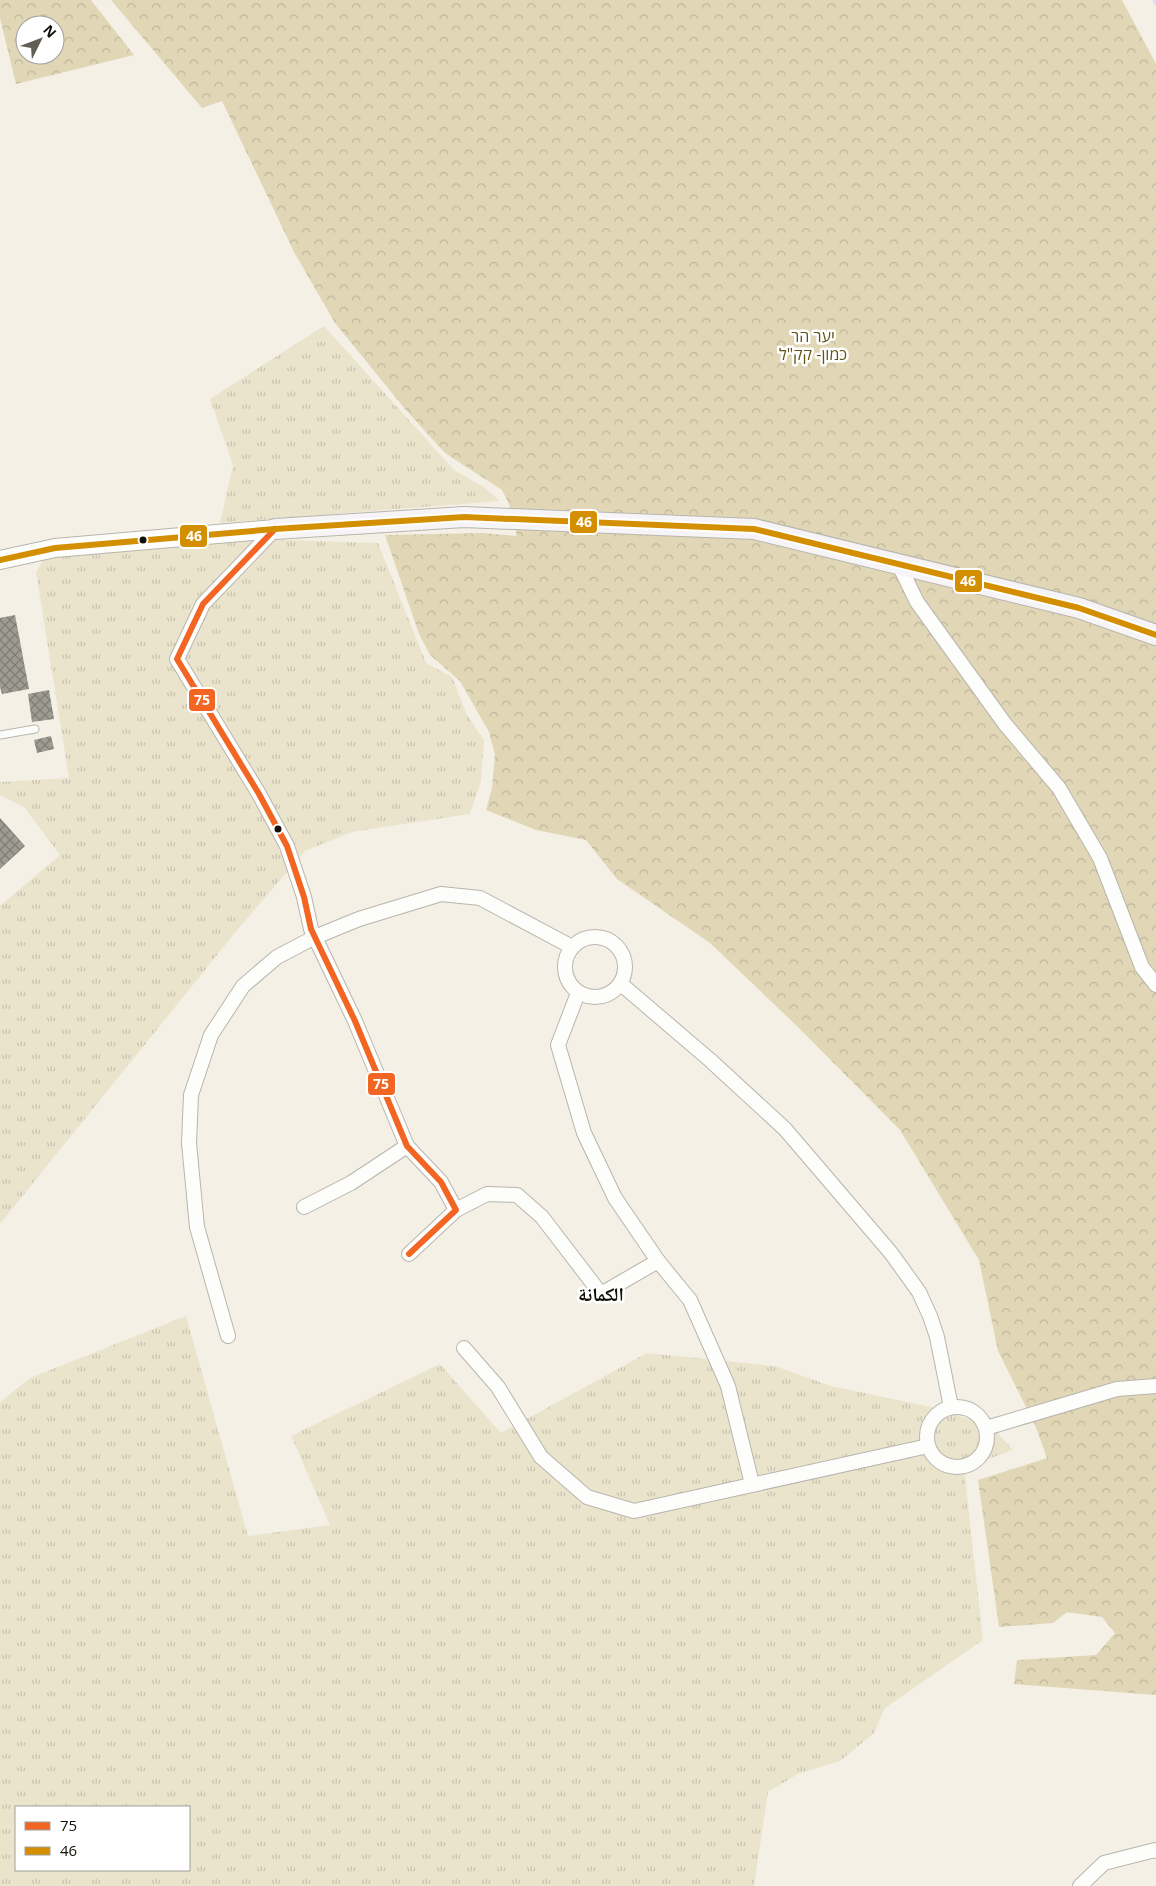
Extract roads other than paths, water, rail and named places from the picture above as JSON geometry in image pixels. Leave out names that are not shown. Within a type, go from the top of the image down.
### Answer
[{"type":"main road","points":[[275,529],[464,517],[754,529],[1079,608],[1156,635]]},
{"type":"street","points":[[0,560],[55,548],[275,529]]},
{"type":"street","points":[[275,529],[203,604],[177,659],[259,794],[286,846],[304,897],[315,937],[355,1021],[406,1146],[441,1182],[456,1210]]},
{"type":"street","points":[[899,565],[917,602],[1005,724],[1059,788],[1100,858],[1142,967],[1156,985]]},
{"type":"street","points":[[228,1336],[196,1227],[189,1143],[191,1095],[211,1035],[243,986],[277,957],[315,937],[358,919],[441,894],[480,898],[572,947]]},
{"type":"street","points":[[589,937],[600,937],[613,943],[623,954],[626,964],[621,984],[607,996],[597,998],[578,993],[568,981],[564,966],[572,947],[589,937]]},
{"type":"street","points":[[621,984],[710,1060],[785,1129],[892,1254],[919,1292],[930,1316],[937,1337],[951,1406]]},
{"type":"street","points":[[578,993],[558,1045],[584,1132],[616,1198],[658,1261],[690,1300],[728,1386],[752,1484]]},
{"type":"street","points":[[304,1207],[351,1183],[406,1146]]},
{"type":"street","points":[[409,1254],[456,1210],[487,1194],[517,1195],[542,1217],[601,1294],[658,1261]]},
{"type":"street","points":[[464,1348],[498,1388],[541,1457],[587,1497],[634,1511],[928,1446]]},
{"type":"street","points":[[986,1428],[1118,1389],[1156,1386]]},
{"type":"street","points":[[951,1406],[971,1410],[979,1416],[986,1428],[987,1443],[983,1452],[977,1460],[968,1465],[949,1466],[932,1455],[928,1446],[926,1436],[933,1417],[951,1406]]},
{"type":"street","points":[[1080,1886],[1104,1864],[1156,1851]]},
{"type":"lane","points":[[0,734],[35,728]]},
{"type":"district","name":"الكمانة","points":[[601,1294]]},
{"type":"park label","name":"יער הר כמון- קק\"ל","points":[[813,345]]}]
